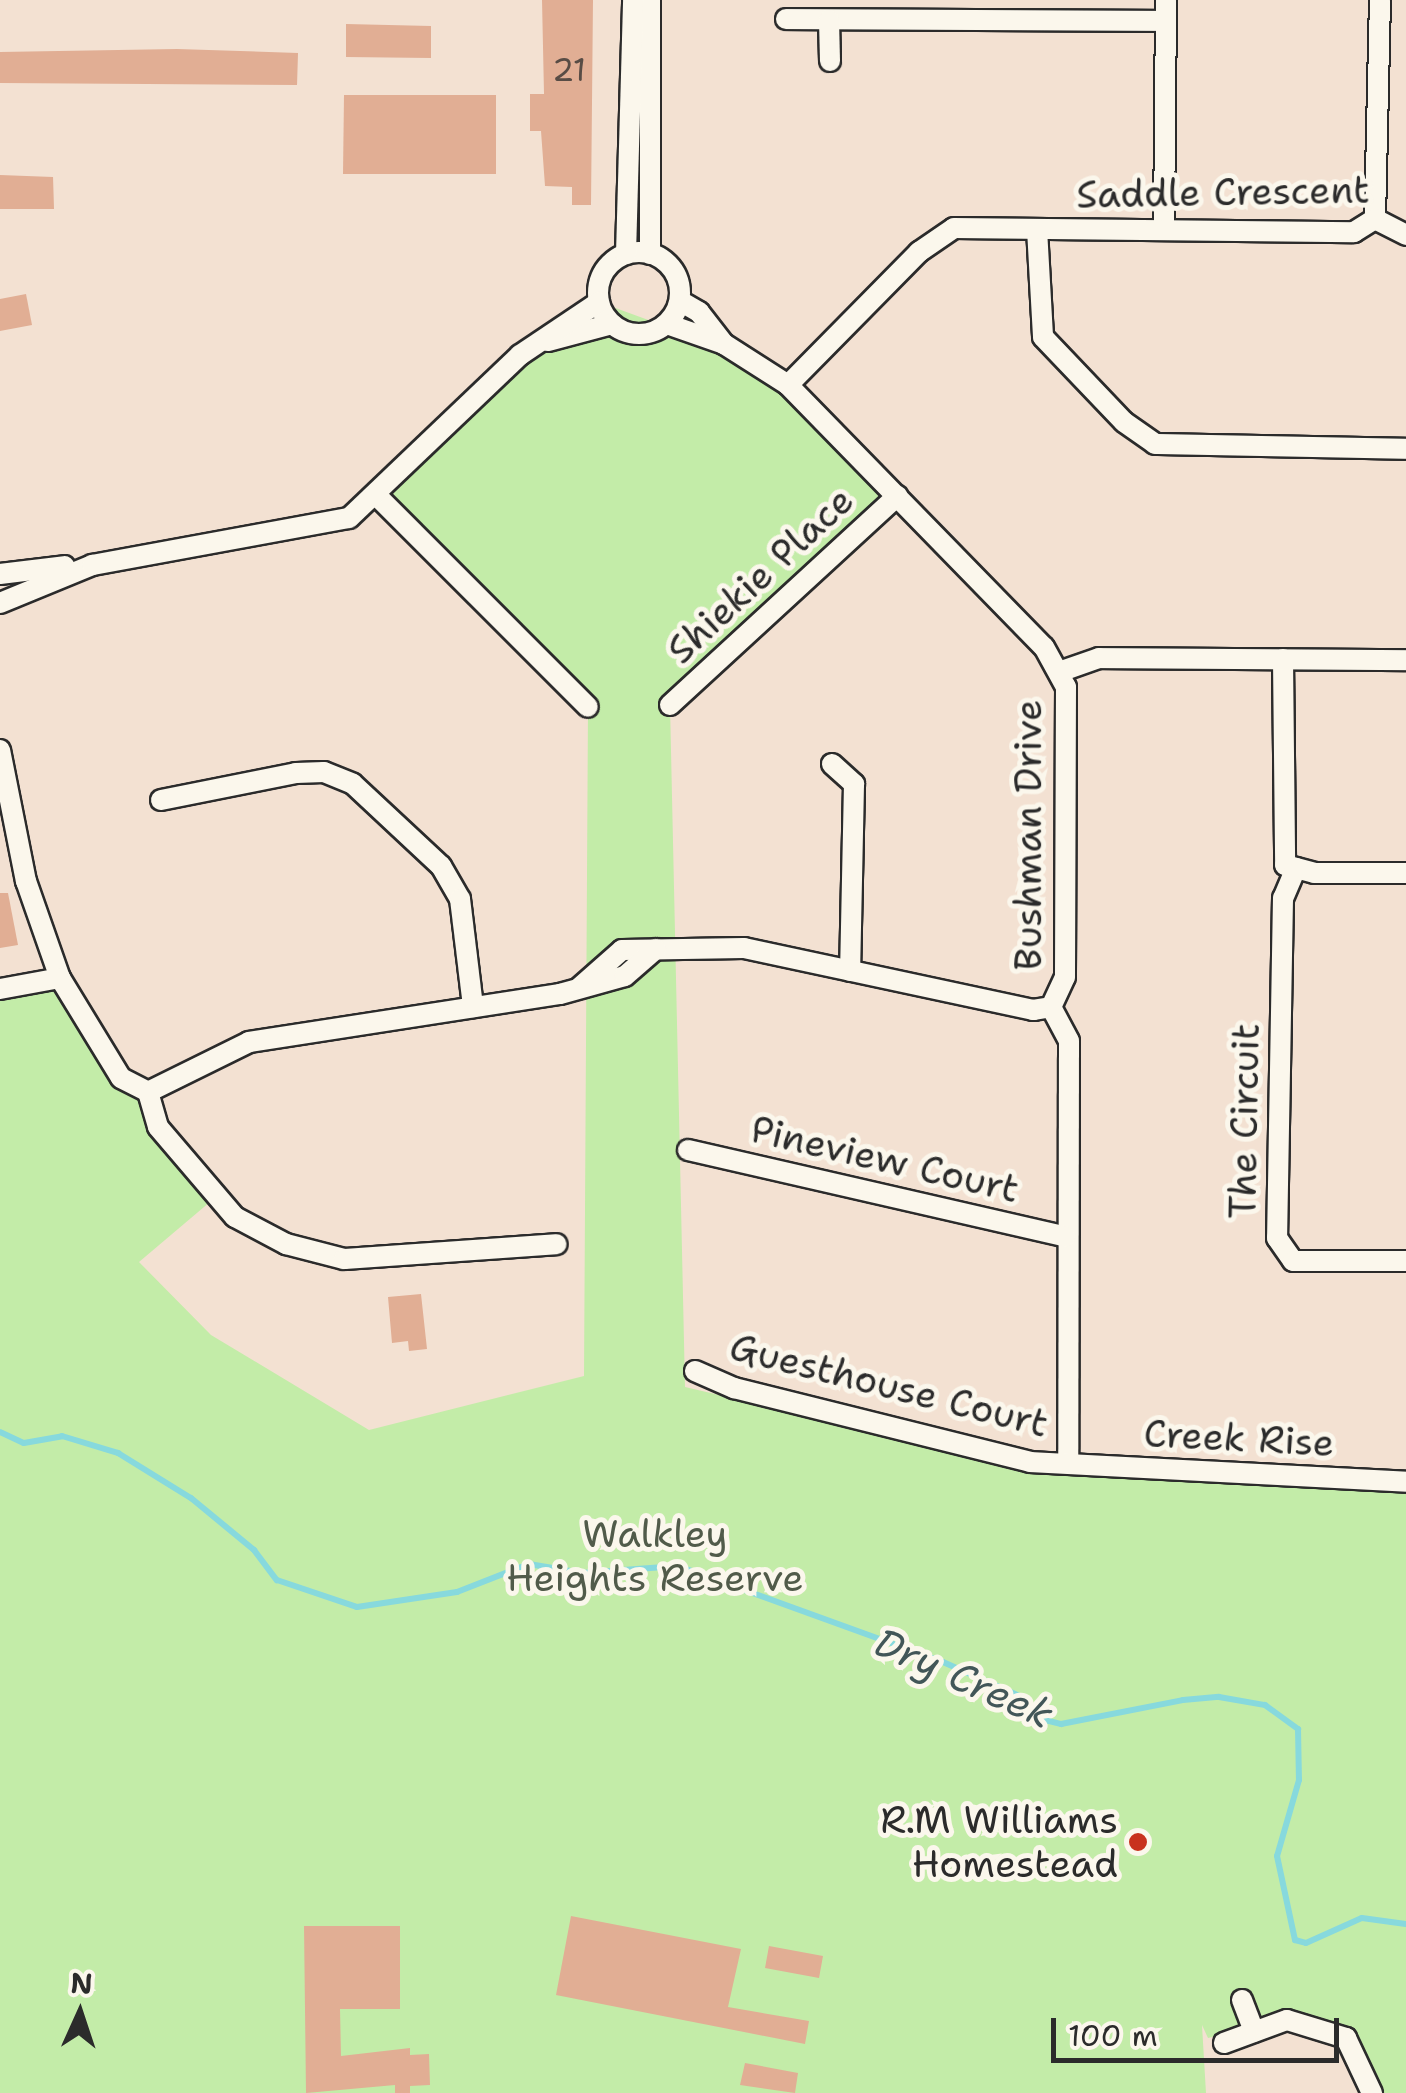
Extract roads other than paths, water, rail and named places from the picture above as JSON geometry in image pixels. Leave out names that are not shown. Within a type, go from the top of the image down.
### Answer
[{"type":"street","points":[[626,254],[633,0]]},
{"type":"street","points":[[650,0],[650,254]]},
{"type":"street","points":[[1375,220],[1380,0]]},
{"type":"street","points":[[786,19],[1166,11],[1164,230]]},
{"type":"street","points":[[830,20],[830,60]]},
{"type":"street","name":"Saddle Crescent","points":[[788,384],[919,252],[954,228],[1354,232],[1375,220],[1406,234]]},
{"type":"street","name":"Saddle Crescent","points":[[1038,229],[1043,337],[1124,422],[1156,444],[1406,449]]},
{"type":"street","points":[[626,254],[650,254],[677,275],[680,302],[667,324],[638,335],[612,324],[599,302],[605,270],[626,254]]},
{"type":"street","points":[[0,574],[92,565],[326,525],[377,496],[532,348],[599,302]]},
{"type":"street","name":"Bushman Drive","points":[[680,302],[699,312],[724,344]]},
{"type":"street","points":[[532,348],[612,324]]},
{"type":"street","name":"Bushman Drive","points":[[667,324],[724,344],[788,384],[1044,647],[1059,672],[1068,721],[1065,977],[1051,1007],[1069,1041],[1068,1463]]},
{"type":"street","points":[[377,496],[588,706]]},
{"type":"street","name":"Shiekie Place","points":[[670,704],[897,496]]},
{"type":"street","points":[[0,582],[0,601],[92,565]]},
{"type":"street","points":[[1059,672],[1099,658],[1406,660]]},
{"type":"street","points":[[1283,660],[1281,837],[1286,865],[1406,874]]},
{"type":"street","points":[[0,750],[26,881],[60,978],[121,1078],[148,1092],[158,1127],[235,1218],[286,1244],[344,1259],[556,1244]]},
{"type":"street","points":[[832,764],[854,784],[850,971]]},
{"type":"street","points":[[161,800],[296,772],[324,772],[353,784],[441,866],[460,899],[473,1008]]},
{"type":"street","name":"The Circuit","points":[[1296,868],[1283,898],[1277,1238],[1294,1261],[1406,1261]]},
{"type":"street","points":[[148,1092],[248,1042],[578,989],[634,972],[656,948],[744,948],[1033,1010],[1051,1007]]},
{"type":"street","points":[[0,989],[60,978]]},
{"type":"street","name":"Pineview Court","points":[[688,1150],[1066,1236]]},
{"type":"street","name":"Guesthouse Court","points":[[695,1371],[734,1388],[1011,1458],[1068,1463]]},
{"type":"street","name":"Creek Rise","points":[[1068,1463],[1406,1482]]},
{"type":"street","points":[[1242,2000],[1254,2032]]},
{"type":"street","points":[[1224,2042],[1287,2020],[1346,2038],[1372,2093]]},
{"type":"waterway","name":"Dry Creek","points":[[0,1432],[24,1443],[62,1436],[118,1453],[191,1498],[254,1550],[277,1580],[357,1607],[457,1592],[529,1564],[582,1573],[678,1566],[943,1662],[1026,1699],[1041,1719],[1061,1724],[1183,1700],[1219,1697],[1265,1705],[1298,1729],[1299,1780],[1277,1856],[1295,1940],[1306,1943],[1362,1918],[1406,1924]]},
{"type":"place","name":"R.M Williams Homestead","points":[[1138,1842]]},
{"type":"park label","name":"Walkley Heights Reserve","points":[[655,1556]]}]
